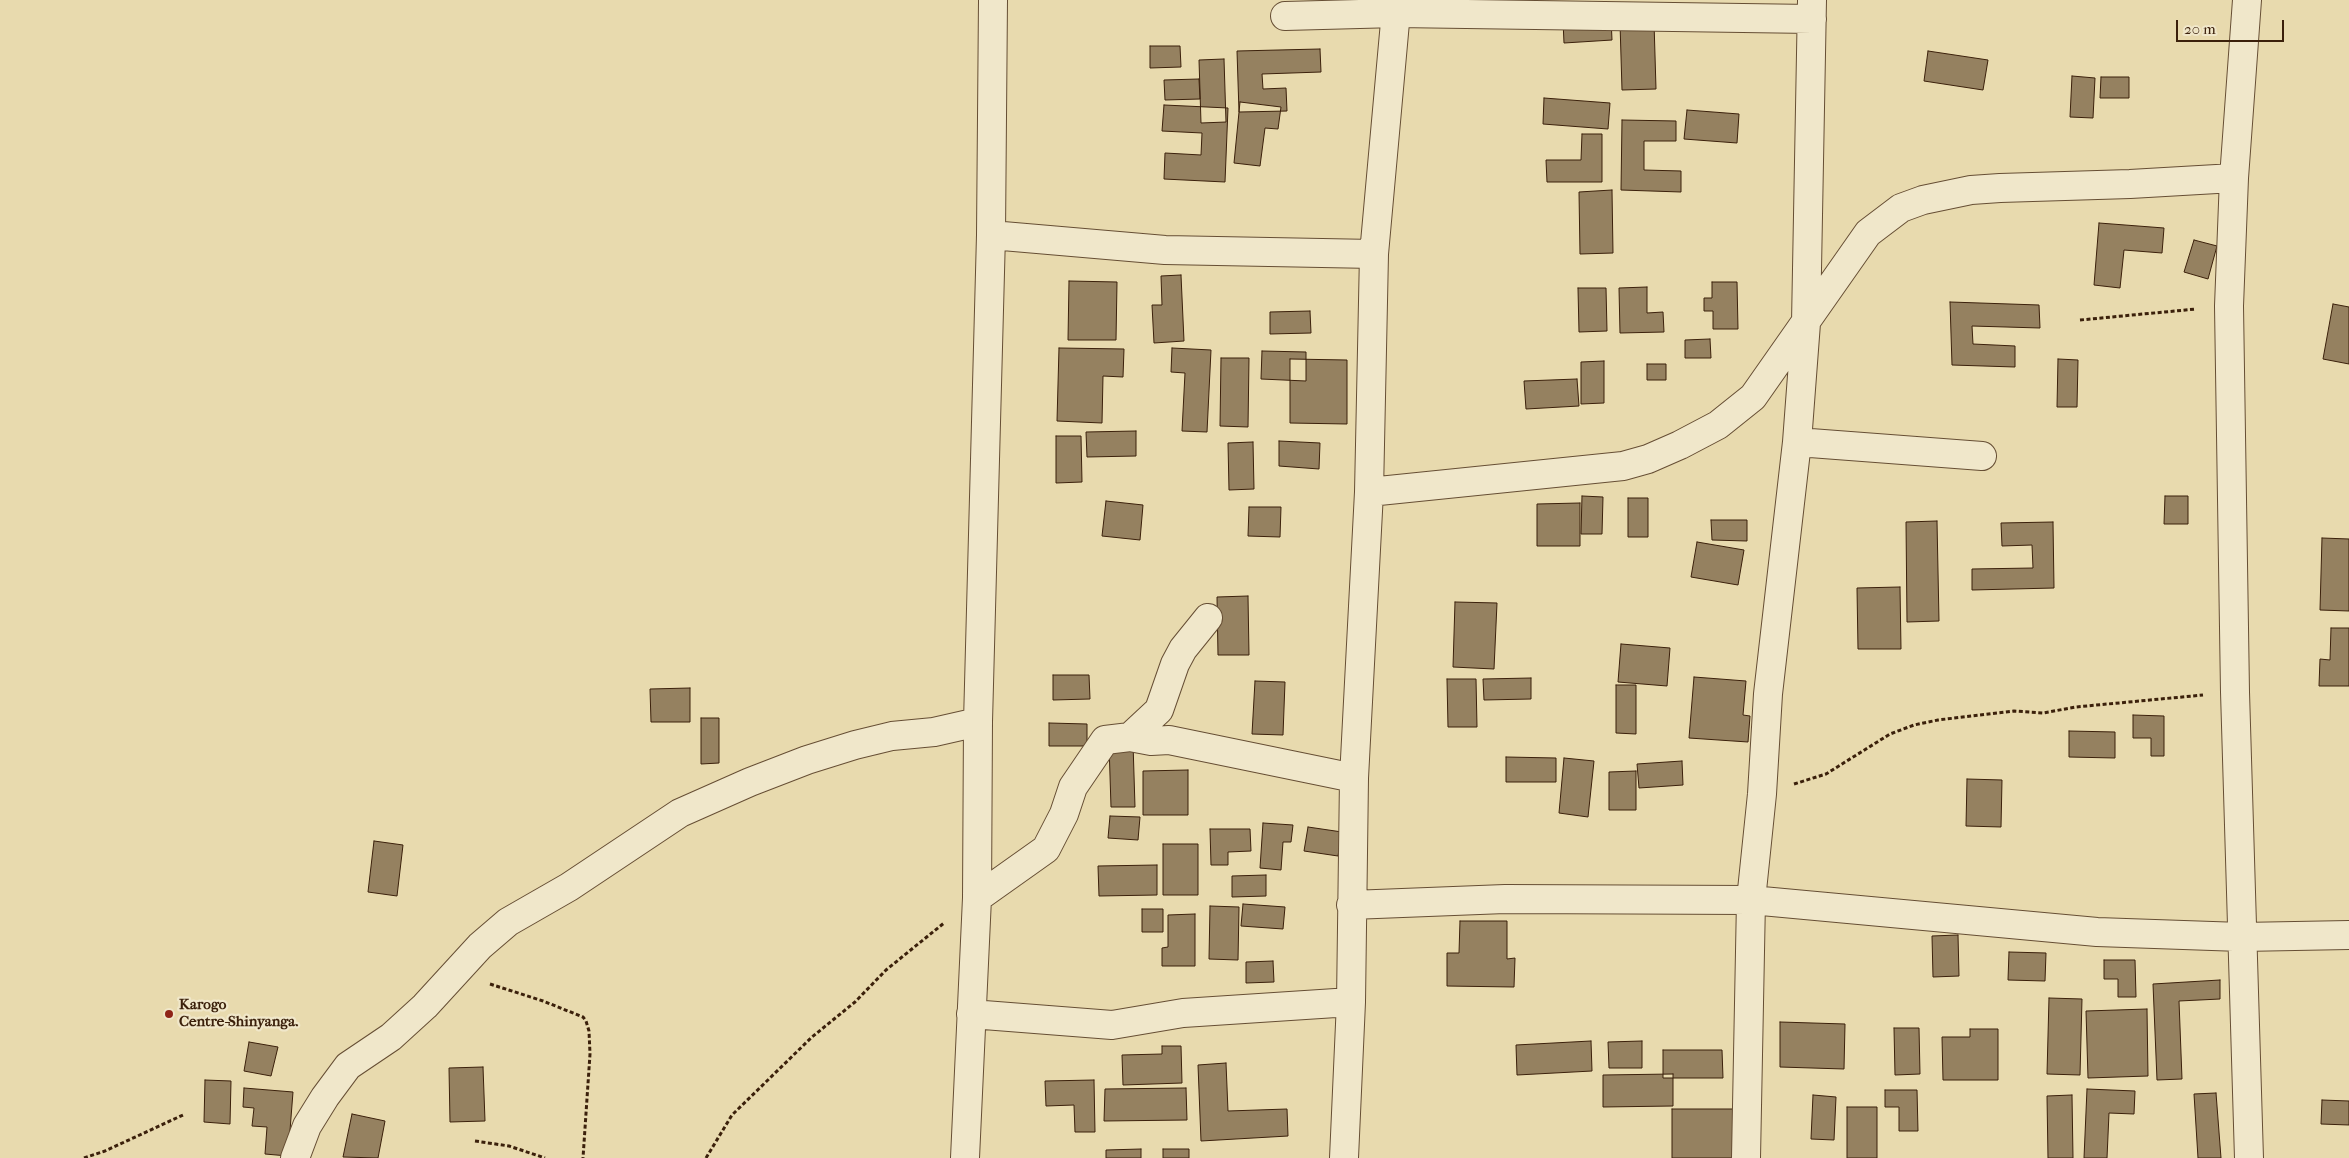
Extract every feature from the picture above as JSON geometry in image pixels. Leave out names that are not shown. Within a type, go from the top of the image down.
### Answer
[{"type":"street","points":[[965,1158],[977,898],[978,722],[991,235],[993,0]]},
{"type":"street","points":[[2247,0],[2234,178],[2229,306],[2235,692],[2249,1158]]},
{"type":"street","points":[[1344,1158],[1351,1002],[1354,778],[1369,492],[1374,254],[1397,7]]},
{"type":"street","points":[[1285,16],[1397,7],[1812,9],[1806,323],[1798,442],[1768,694],[1762,794],[1751,900],[1746,1158]]},
{"type":"street","points":[[1369,492],[1468,480],[1602,469],[1648,459],[1718,425],[1753,397],[1868,233],[1901,208],[1923,200],[1971,190],[2234,178]]},
{"type":"street","points":[[991,235],[1165,250],[1374,254]]},
{"type":"street","points":[[1798,442],[1982,456]]},
{"type":"street","points":[[1130,737],[1159,710],[1175,664],[1183,649],[1208,618]]},
{"type":"street","points":[[295,1158],[307,1126],[348,1066],[391,1037],[425,1006],[480,946],[508,922],[569,887],[620,851],[680,813],[750,782],[807,760],[855,745],[892,736],[934,732],[978,722]]},
{"type":"street","points":[[977,898],[1046,849],[1064,814],[1073,787],[1105,740],[1130,737],[1152,741],[1169,740],[1354,778]]},
{"type":"street","points":[[1351,905],[1514,899],[1751,900],[2097,932],[2241,937],[2349,935]]},
{"type":"street","points":[[971,1014],[1112,1025],[1183,1013],[1351,1002]]},
{"type":"path","points":[[2080,320],[2229,306]]},
{"type":"path","points":[[1762,794],[1826,774],[1890,734],[1914,725],[2014,710],[2044,713],[2076,707],[2235,692]]},
{"type":"path","points":[[706,1158],[732,1115],[798,1050],[856,1002],[886,970],[913,947],[977,898]]},
{"type":"path","points":[[457,973],[543,1001],[585,1018],[588,1025],[590,1054],[583,1158]]},
{"type":"path","points":[[84,1158],[105,1151],[184,1115]]},
{"type":"path","points":[[475,1141],[509,1146],[545,1158]]},
{"type":"building","points":[[1611,18],[1612,40],[1564,43],[1563,21]]},
{"type":"building","points":[[1654,22],[1656,89],[1622,90],[1620,23]]},
{"type":"building","points":[[1150,46],[1180,46],[1181,67],[1150,68]]},
{"type":"building","points":[[1320,49],[1321,72],[1262,74],[1263,89],[1286,88],[1287,111],[1239,112],[1237,51]]},
{"type":"building","points":[[1928,51],[1988,60],[1983,90],[1924,81]]},
{"type":"building","points":[[1224,59],[1226,122],[1201,123],[1199,60]]},
{"type":"building","points":[[2072,76],[2095,78],[2093,118],[2070,117]]},
{"type":"building","points":[[2101,77],[2129,77],[2129,98],[2100,98]]},
{"type":"building","points":[[1199,79],[1200,99],[1165,100],[1164,80]]},
{"type":"building","points":[[1544,98],[1610,103],[1608,129],[1543,124]]},
{"type":"building","points":[[1240,102],[1281,107],[1278,129],[1265,128],[1260,166],[1234,163]]},
{"type":"building","points":[[1164,105],[1228,108],[1225,182],[1164,179],[1165,153],[1201,155],[1202,133],[1162,131]]},
{"type":"building","points":[[1687,110],[1739,114],[1737,143],[1684,139]]},
{"type":"building","points":[[1622,120],[1676,121],[1676,141],[1644,141],[1644,170],[1681,171],[1681,192],[1621,190]]},
{"type":"building","points":[[1582,134],[1602,134],[1602,182],[1547,182],[1546,160],[1581,160]]},
{"type":"building","points":[[1612,190],[1613,253],[1580,254],[1579,192]]},
{"type":"building","points":[[2099,223],[2164,228],[2162,253],[2124,250],[2120,288],[2094,285]]},
{"type":"building","points":[[2194,240],[2217,246],[2208,279],[2184,272]]},
{"type":"building","points":[[1181,275],[1184,341],[1154,343],[1152,305],[1162,305],[1161,276]]},
{"type":"building","points":[[1069,281],[1117,282],[1116,340],[1068,340]]},
{"type":"building","points":[[1712,282],[1737,282],[1738,329],[1713,329],[1713,311],[1704,311],[1704,298],[1712,298]]},
{"type":"building","points":[[1647,287],[1647,313],[1663,312],[1664,332],[1620,333],[1619,288]]},
{"type":"building","points":[[1578,288],[1606,288],[1607,331],[1579,332]]},
{"type":"building","points":[[1950,302],[2039,305],[2040,328],[1972,326],[1973,344],[2015,346],[2015,367],[1952,365]]},
{"type":"building","points":[[2333,304],[2349,307],[2349,364],[2323,359]]},
{"type":"building","points":[[1310,311],[1311,333],[1270,334],[1270,312]]},
{"type":"building","points":[[1710,339],[1711,358],[1685,358],[1685,340]]},
{"type":"building","points":[[1059,348],[1124,349],[1123,377],[1103,376],[1102,423],[1057,421]]},
{"type":"building","points":[[1172,348],[1211,350],[1207,432],[1182,431],[1185,373],[1171,372]]},
{"type":"building","points":[[1262,351],[1306,352],[1306,381],[1261,379]]},
{"type":"building","points":[[1221,358],[1249,358],[1248,427],[1220,426]]},
{"type":"building","points":[[1290,359],[1347,360],[1347,424],[1290,423]]},
{"type":"building","points":[[2058,359],[2078,360],[2077,407],[2057,407]]},
{"type":"building","points":[[1604,361],[1604,403],[1581,404],[1581,362]]},
{"type":"building","points":[[1647,364],[1666,364],[1666,380],[1647,380]]},
{"type":"building","points":[[1577,379],[1579,406],[1526,409],[1524,381]]},
{"type":"building","points":[[1136,431],[1136,456],[1087,457],[1086,432]]},
{"type":"building","points":[[1056,436],[1081,436],[1082,482],[1056,483]]},
{"type":"building","points":[[1279,441],[1320,443],[1319,469],[1279,466]]},
{"type":"building","points":[[1253,442],[1254,489],[1229,490],[1228,443]]},
{"type":"building","points":[[1582,496],[1603,497],[1602,534],[1581,534]]},
{"type":"building","points":[[2165,496],[2188,496],[2188,524],[2164,524]]},
{"type":"building","points":[[1628,498],[1648,498],[1648,537],[1628,537]]},
{"type":"building","points":[[1106,501],[1143,505],[1140,540],[1102,536]]},
{"type":"building","points":[[1580,503],[1580,546],[1537,546],[1537,504]]},
{"type":"building","points":[[1249,507],[1281,507],[1280,537],[1248,536]]},
{"type":"building","points":[[1711,520],[1747,520],[1747,541],[1712,540]]},
{"type":"building","points":[[1937,521],[1939,621],[1907,622],[1906,522]]},
{"type":"building","points":[[2053,522],[2054,588],[1972,590],[1972,569],[2033,568],[2032,545],[2002,546],[2001,523]]},
{"type":"building","points":[[2322,538],[2349,539],[2349,611],[2320,610]]},
{"type":"building","points":[[1697,542],[1744,550],[1738,585],[1691,577]]},
{"type":"building","points":[[1900,587],[1901,649],[1858,649],[1857,588]]},
{"type":"building","points":[[1248,596],[1249,655],[1218,655],[1217,597]]},
{"type":"building","points":[[1455,602],[1497,603],[1494,669],[1453,667]]},
{"type":"building","points":[[2331,628],[2349,628],[2349,686],[2319,686],[2320,659],[2330,660]]},
{"type":"building","points":[[1621,644],[1670,648],[1667,686],[1618,682]]},
{"type":"building","points":[[1053,675],[1089,675],[1090,699],[1053,700]]},
{"type":"building","points":[[1694,677],[1746,681],[1743,715],[1750,716],[1748,742],[1689,738]]},
{"type":"building","points":[[1531,678],[1531,699],[1484,700],[1483,679]]},
{"type":"building","points":[[1447,679],[1476,679],[1477,727],[1448,727]]},
{"type":"building","points":[[1255,681],[1285,682],[1283,735],[1252,734]]},
{"type":"building","points":[[1616,685],[1636,685],[1636,734],[1616,733]]},
{"type":"building","points":[[690,688],[690,722],[651,722],[650,689]]},
{"type":"building","points":[[2133,715],[2164,716],[2164,756],[2151,756],[2151,738],[2133,738]]},
{"type":"building","points":[[701,718],[719,718],[719,763],[701,764]]},
{"type":"building","points":[[1049,723],[1087,724],[1087,746],[1049,746]]},
{"type":"building","points":[[2069,731],[2115,732],[2115,758],[2069,757]]},
{"type":"building","points":[[1133,743],[1135,807],[1111,807],[1109,744]]},
{"type":"building","points":[[1506,757],[1556,758],[1556,782],[1506,782]]},
{"type":"building","points":[[1564,758],[1594,761],[1588,817],[1559,813]]},
{"type":"building","points":[[1682,761],[1683,785],[1639,788],[1637,764]]},
{"type":"building","points":[[1188,770],[1188,815],[1143,815],[1143,771]]},
{"type":"building","points":[[1636,771],[1636,810],[1609,810],[1609,772]]},
{"type":"building","points":[[1967,779],[2002,780],[2001,827],[1966,826]]},
{"type":"building","points":[[1110,816],[1140,817],[1138,840],[1108,838]]},
{"type":"building","points":[[1263,823],[1293,825],[1291,842],[1283,842],[1281,870],[1260,868]]},
{"type":"building","points":[[1308,827],[1342,832],[1338,856],[1304,851]]},
{"type":"building","points":[[1210,829],[1250,829],[1251,851],[1228,852],[1228,865],[1211,865]]},
{"type":"building","points":[[374,841],[403,845],[397,896],[368,892]]},
{"type":"building","points":[[1163,844],[1198,844],[1198,895],[1163,895]]},
{"type":"building","points":[[1157,865],[1157,895],[1099,896],[1098,866]]},
{"type":"building","points":[[1266,875],[1266,896],[1232,897],[1232,876]]},
{"type":"building","points":[[1243,904],[1285,907],[1283,929],[1241,926]]},
{"type":"building","points":[[1210,906],[1239,907],[1238,960],[1209,959]]},
{"type":"building","points":[[1142,909],[1163,909],[1163,932],[1142,932]]},
{"type":"building","points":[[1195,914],[1195,966],[1162,966],[1162,948],[1168,947],[1168,915]]},
{"type":"building","points":[[1460,921],[1507,921],[1507,959],[1515,958],[1514,987],[1447,986],[1447,953],[1459,953]]},
{"type":"building","points":[[1958,935],[1959,976],[1933,977],[1932,936]]},
{"type":"building","points":[[2009,952],[2046,953],[2045,981],[2008,980]]},
{"type":"building","points":[[2104,960],[2135,960],[2136,997],[2118,997],[2118,979],[2104,979]]},
{"type":"building","points":[[1273,961],[1274,982],[1246,983],[1246,962]]},
{"type":"building","points":[[2220,980],[2220,999],[2179,1001],[2182,1079],[2157,1080],[2153,984]]},
{"type":"building","points":[[2049,998],[2082,999],[2080,1075],[2047,1074]]},
{"type":"building","points":[[2147,1009],[2148,1076],[2088,1078],[2086,1011]]},
{"type":"building","points":[[1780,1022],[1845,1024],[1844,1069],[1780,1067]]},
{"type":"building","points":[[1894,1028],[1919,1028],[1920,1074],[1895,1075]]},
{"type":"building","points":[[1970,1029],[1998,1029],[1998,1080],[1943,1080],[1942,1037],[1970,1037]]},
{"type":"building","points":[[1591,1041],[1592,1071],[1517,1075],[1516,1045]]},
{"type":"building","points":[[1642,1041],[1642,1068],[1609,1068],[1608,1042]]},
{"type":"building","points":[[249,1042],[278,1047],[271,1076],[244,1071]]},
{"type":"building","points":[[1162,1046],[1181,1046],[1182,1083],[1123,1085],[1122,1055],[1162,1054]]},
{"type":"building","points":[[1663,1050],[1722,1050],[1723,1078],[1663,1078]]},
{"type":"building","points":[[1226,1063],[1228,1111],[1287,1109],[1288,1136],[1201,1141],[1198,1065]]},
{"type":"building","points":[[483,1067],[485,1121],[450,1122],[449,1068]]},
{"type":"building","points":[[1673,1074],[1673,1106],[1603,1107],[1603,1075]]},
{"type":"building","points":[[205,1080],[231,1081],[230,1124],[204,1122]]},
{"type":"building","points":[[1094,1080],[1095,1132],[1075,1132],[1074,1105],[1046,1106],[1045,1081]]},
{"type":"building","points":[[244,1088],[293,1092],[288,1156],[265,1154],[267,1127],[252,1126],[254,1108],[243,1107]]},
{"type":"building","points":[[1186,1088],[1187,1120],[1104,1121],[1105,1089]]},
{"type":"building","points":[[2087,1089],[2135,1091],[2134,1114],[2109,1113],[2107,1158],[2084,1158]]},
{"type":"building","points":[[1885,1090],[1917,1090],[1918,1131],[1899,1131],[1899,1107],[1885,1107]]},
{"type":"building","points":[[2216,1093],[2221,1158],[2198,1158],[2194,1094]]},
{"type":"building","points":[[1813,1095],[1836,1097],[1834,1140],[1811,1139]]},
{"type":"building","points":[[2072,1095],[2073,1158],[2048,1158],[2047,1096]]},
{"type":"building","points":[[2322,1100],[2349,1101],[2349,1125],[2321,1124]]},
{"type":"building","points":[[1847,1107],[1877,1107],[1877,1158],[1847,1158]]},
{"type":"building","points":[[1672,1109],[1736,1109],[1736,1158],[1672,1158]]},
{"type":"building","points":[[352,1114],[385,1121],[378,1158],[343,1157]]},
{"type":"building","points":[[1141,1149],[1141,1158],[1106,1158],[1106,1150]]},
{"type":"building","points":[[1163,1149],[1189,1149],[1189,1158],[1163,1158]]},
{"type":"place","name":"Karogo Centre-Shinyanga.","points":[[169,1014]]}]
